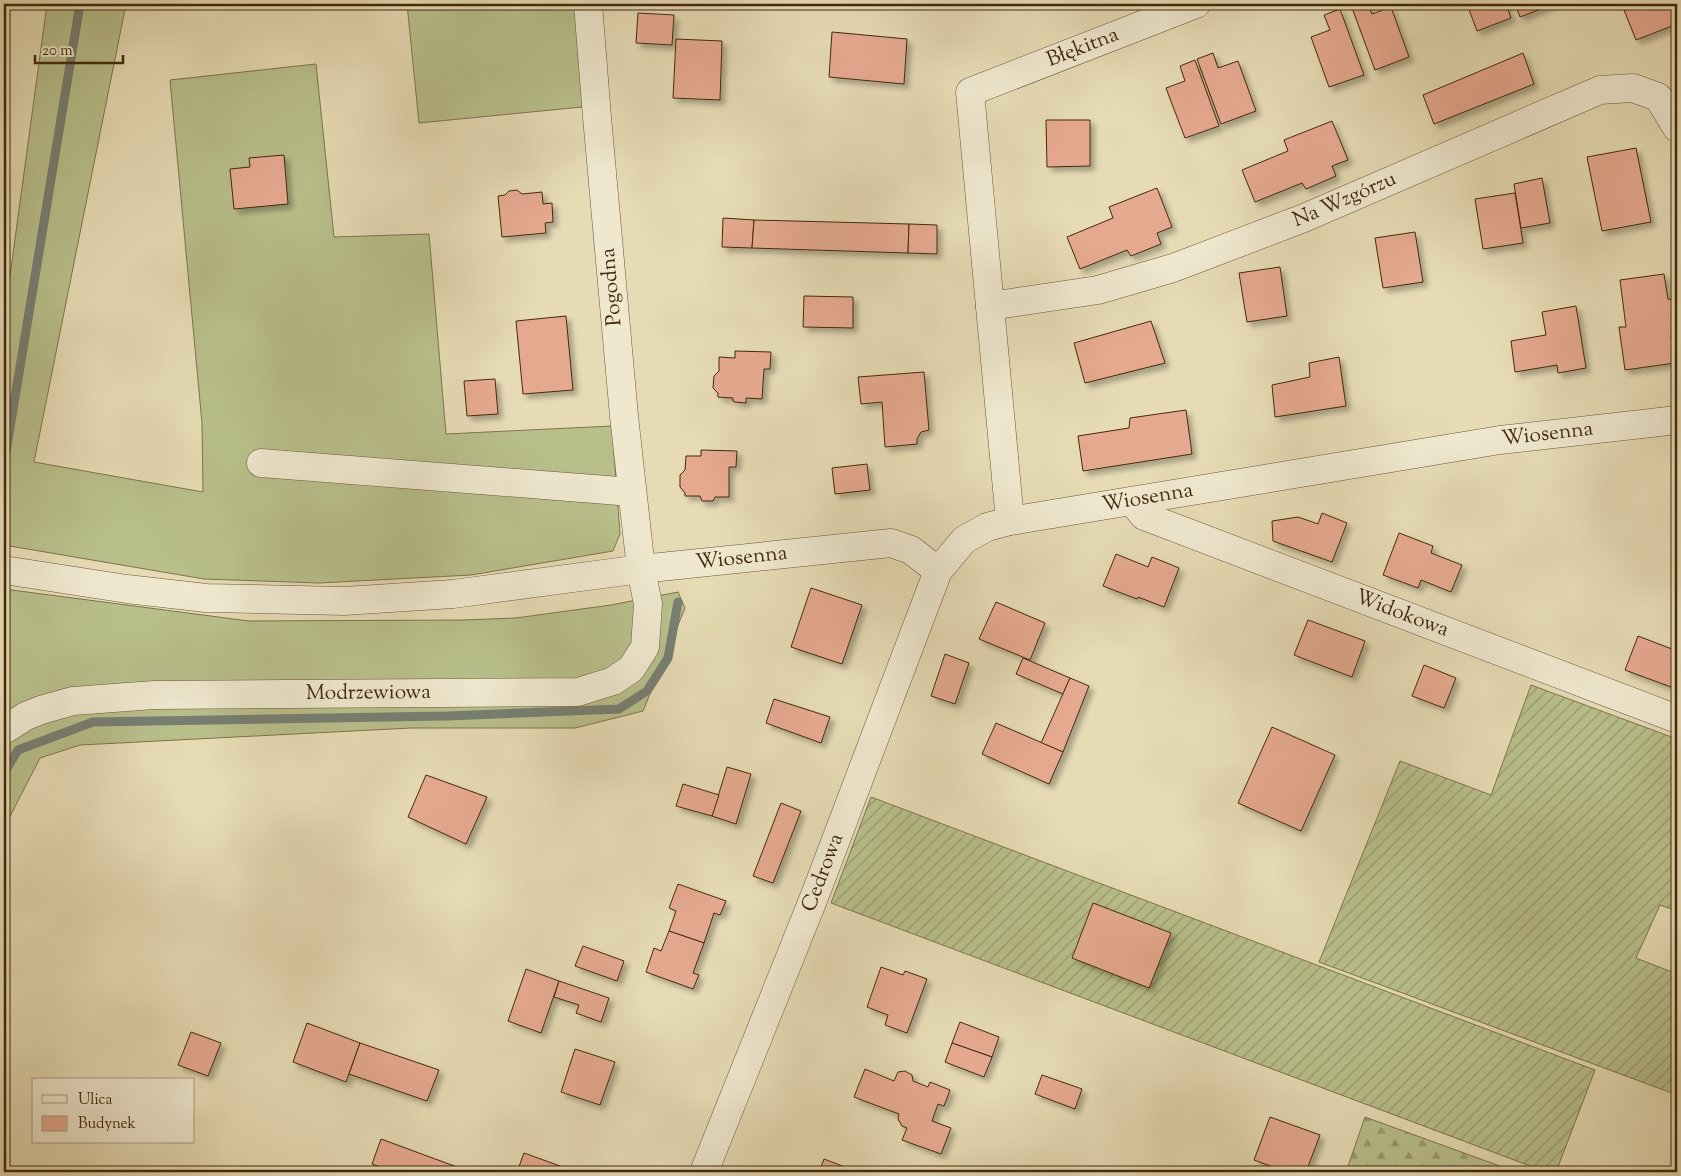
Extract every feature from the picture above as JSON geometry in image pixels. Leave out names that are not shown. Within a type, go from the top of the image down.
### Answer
[{"type":"street","name":"Pogodna","points":[[588,4],[601,165],[641,570]]},
{"type":"street","name":"Błękitna","points":[[990,306],[970,92],[1196,4]]},
{"type":"street","name":"Na Wzgórzu","points":[[990,306],[1098,290],[1173,268],[1304,218],[1600,90],[1633,88],[1658,97],[1677,128]]},
{"type":"street","points":[[990,306],[1010,520]]},
{"type":"street","name":"Wiosenna","points":[[4,570],[127,590],[206,598],[344,601],[453,594],[641,570],[892,543],[911,550],[938,571],[964,540],[987,527],[1010,520],[1500,440],[1677,420]]},
{"type":"street","points":[[261,463],[632,492]]},
{"type":"street","name":"Widokowa","points":[[1132,501],[1144,516],[1677,719]]},
{"type":"street","name":"Modrzewiowa","points":[[4,730],[26,716],[73,701],[154,695],[578,692],[614,681],[631,669],[645,647],[648,604],[641,570]]},
{"type":"street","name":"Cedrowa","points":[[704,1172],[814,895],[938,571]]},
{"type":"green space","points":[[47,4],[126,4],[34,462],[203,492],[202,423],[170,80],[316,64],[334,237],[429,234],[446,434],[612,426],[620,534],[613,551],[471,575],[319,583],[204,579],[4,545],[4,320]]},
{"type":"green space","points":[[407,4],[577,4],[592,106],[419,123]]},
{"type":"green space","points":[[4,589],[249,621],[516,618],[611,605],[678,592],[685,608],[643,711],[575,728],[411,728],[80,745],[40,758],[4,828]]},
{"type":"green space","points":[[1531,685],[1677,739],[1677,911],[1660,905],[1636,958],[1677,974],[1677,1095],[1319,962],[1400,761],[1491,795]]},
{"type":"green space","points":[[871,797],[1595,1070],[1556,1172],[1546,1172],[831,903]]},
{"type":"green space","points":[[1365,1117],[1497,1165],[1516,1172],[1346,1172]]},
{"type":"building","points":[[1368,4],[1372,14],[1391,7],[1409,57],[1375,70],[1351,5]]},
{"type":"building","points":[[1467,4],[1506,4],[1511,18],[1477,31]]},
{"type":"building","points":[[1515,4],[1554,4],[1520,17]]},
{"type":"building","points":[[1639,4],[1677,4],[1677,24],[1636,40],[1624,10]]},
{"type":"building","points":[[1340,9],[1364,75],[1329,87],[1311,37],[1330,30],[1324,15]]},
{"type":"building","points":[[638,13],[674,15],[672,45],[636,43]]},
{"type":"building","points":[[832,32],[907,39],[904,84],[829,77]]},
{"type":"building","points":[[676,39],[722,41],[720,100],[673,98]]},
{"type":"building","points":[[1213,53],[1218,68],[1238,61],[1256,111],[1221,124],[1197,59]]},
{"type":"building","points":[[1523,53],[1534,84],[1434,124],[1423,95]]},
{"type":"building","points":[[1195,60],[1219,126],[1185,138],[1166,88],[1185,81],[1180,66]]},
{"type":"building","points":[[1046,120],[1090,120],[1090,166],[1047,167]]},
{"type":"building","points":[[1332,121],[1348,160],[1332,166],[1336,176],[1306,189],[1302,183],[1255,202],[1242,170],[1288,151],[1284,140]]},
{"type":"building","points":[[1636,148],[1651,222],[1602,231],[1587,157]]},
{"type":"building","points":[[284,155],[288,204],[234,209],[230,169],[250,167],[249,158]]},
{"type":"building","points":[[1542,178],[1550,223],[1521,228],[1514,184]]},
{"type":"building","points":[[1157,188],[1172,227],[1157,233],[1161,244],[1131,256],[1127,250],[1080,269],[1067,237],[1113,218],[1109,207]]},
{"type":"building","points":[[517,190],[522,194],[542,192],[543,204],[552,203],[553,222],[545,223],[546,233],[502,237],[498,196]]},
{"type":"building","points":[[1515,193],[1523,243],[1483,249],[1475,199]]},
{"type":"building","points":[[723,218],[754,220],[752,248],[722,247]]},
{"type":"building","points":[[754,220],[909,224],[908,253],[752,248]]},
{"type":"building","points":[[909,224],[937,225],[937,254],[908,253]]},
{"type":"building","points":[[1415,232],[1423,282],[1383,288],[1375,238]]},
{"type":"building","points":[[1280,267],[1287,316],[1247,322],[1239,273]]},
{"type":"building","points":[[1664,274],[1668,299],[1674,300],[1677,335],[1671,336],[1675,363],[1625,370],[1619,327],[1626,327],[1620,280]]},
{"type":"building","points":[[804,296],[853,297],[853,328],[803,327]]},
{"type":"building","points":[[1576,306],[1586,368],[1558,373],[1557,365],[1515,372],[1511,341],[1546,335],[1542,312]]},
{"type":"building","points":[[566,316],[573,390],[523,394],[516,321]]},
{"type":"building","points":[[1151,321],[1165,363],[1085,383],[1074,343]]},
{"type":"building","points":[[735,351],[771,352],[770,369],[764,369],[762,399],[746,398],[746,403],[735,402],[733,398],[718,397],[718,393],[713,388],[714,376],[719,371],[719,357],[735,358]]},
{"type":"building","points":[[1339,357],[1346,406],[1275,417],[1272,385],[1310,377],[1309,363]]},
{"type":"building","points":[[924,372],[929,430],[921,432],[917,439],[917,444],[885,447],[882,402],[861,404],[858,377]]},
{"type":"building","points":[[495,379],[498,414],[467,416],[464,381]]},
{"type":"building","points":[[1186,410],[1192,454],[1083,471],[1078,436],[1129,428],[1130,418]]},
{"type":"building","points":[[701,450],[737,451],[736,467],[729,467],[729,497],[715,497],[713,501],[702,501],[700,496],[685,496],[680,487],[680,475],[685,470],[686,456],[701,456]]},
{"type":"building","points":[[867,464],[870,490],[835,494],[832,468]]},
{"type":"building","points":[[1322,513],[1347,523],[1332,562],[1273,541],[1272,521],[1298,517],[1318,524]]},
{"type":"building","points":[[1399,533],[1433,546],[1431,553],[1462,565],[1451,592],[1421,580],[1418,588],[1383,575]]},
{"type":"building","points":[[1116,554],[1148,567],[1152,557],[1179,568],[1164,607],[1103,586]]},
{"type":"building","points":[[811,588],[862,605],[842,664],[791,647]]},
{"type":"building","points":[[996,602],[1045,623],[1030,660],[979,639]]},
{"type":"building","points":[[1308,620],[1365,641],[1352,677],[1294,655]]},
{"type":"building","points":[[1638,636],[1677,651],[1677,670],[1671,687],[1625,670]]},
{"type":"building","points":[[945,654],[969,663],[955,704],[931,696]]},
{"type":"building","points":[[1023,658],[1070,678],[1063,694],[1016,674]]},
{"type":"building","points":[[1424,665],[1456,678],[1444,708],[1412,696]]},
{"type":"building","points":[[1070,678],[1089,686],[1063,752],[1041,743]]},
{"type":"building","points":[[774,699],[830,717],[821,743],[766,723]]},
{"type":"building","points":[[996,723],[1063,752],[1049,784],[982,754]]},
{"type":"building","points":[[1272,727],[1335,755],[1301,831],[1238,803]]},
{"type":"building","points":[[727,767],[751,774],[736,824],[712,816]]},
{"type":"building","points":[[426,775],[487,797],[466,844],[408,817]]},
{"type":"building","points":[[683,784],[719,795],[712,816],[676,806]]},
{"type":"building","points":[[781,803],[801,811],[773,883],[753,876]]},
{"type":"building","points":[[678,884],[726,901],[720,915],[714,913],[704,943],[669,931],[676,911],[669,908]]},
{"type":"building","points":[[1093,903],[1171,933],[1149,988],[1072,958]]},
{"type":"building","points":[[669,931],[704,943],[693,973],[699,975],[693,989],[646,972],[654,948],[661,951]]},
{"type":"building","points":[[583,946],[624,961],[617,981],[575,966]]},
{"type":"building","points":[[881,967],[903,975],[905,971],[927,979],[907,1033],[885,1025],[888,1015],[867,1007]]},
{"type":"building","points":[[526,969],[559,981],[541,1033],[508,1021]]},
{"type":"building","points":[[559,981],[609,998],[601,1022],[576,1013],[579,1005],[554,997]]},
{"type":"building","points":[[960,1022],[999,1037],[992,1057],[952,1043]]},
{"type":"building","points":[[307,1023],[360,1043],[346,1082],[293,1062]]},
{"type":"building","points":[[191,1032],[221,1043],[208,1076],[178,1065]]},
{"type":"building","points":[[360,1043],[439,1070],[427,1101],[349,1074]]},
{"type":"building","points":[[952,1043],[992,1057],[984,1077],[945,1062]]},
{"type":"building","points":[[575,1049],[615,1062],[600,1105],[561,1092]]},
{"type":"building","points":[[865,1069],[894,1081],[898,1072],[905,1071],[912,1075],[913,1081],[928,1087],[930,1082],[950,1090],[944,1106],[938,1104],[932,1121],[951,1128],[941,1154],[902,1140],[907,1128],[902,1126],[898,1119],[899,1114],[854,1097]]},
{"type":"building","points":[[1042,1075],[1082,1089],[1075,1109],[1035,1094]]},
{"type":"building","points":[[1270,1117],[1320,1135],[1306,1172],[1287,1172],[1254,1160]]},
{"type":"building","points":[[381,1139],[465,1170],[465,1172],[394,1172],[372,1164]]},
{"type":"building","points":[[524,1153],[571,1170],[570,1172],[517,1172]]},
{"type":"building","points":[[824,1159],[858,1172],[819,1172]]},
{"type":"waterway","points":[[4,464],[80,4]]},
{"type":"waterway","points":[[4,773],[18,750],[93,722],[447,716],[619,709],[647,691],[668,658],[678,602]]}]
